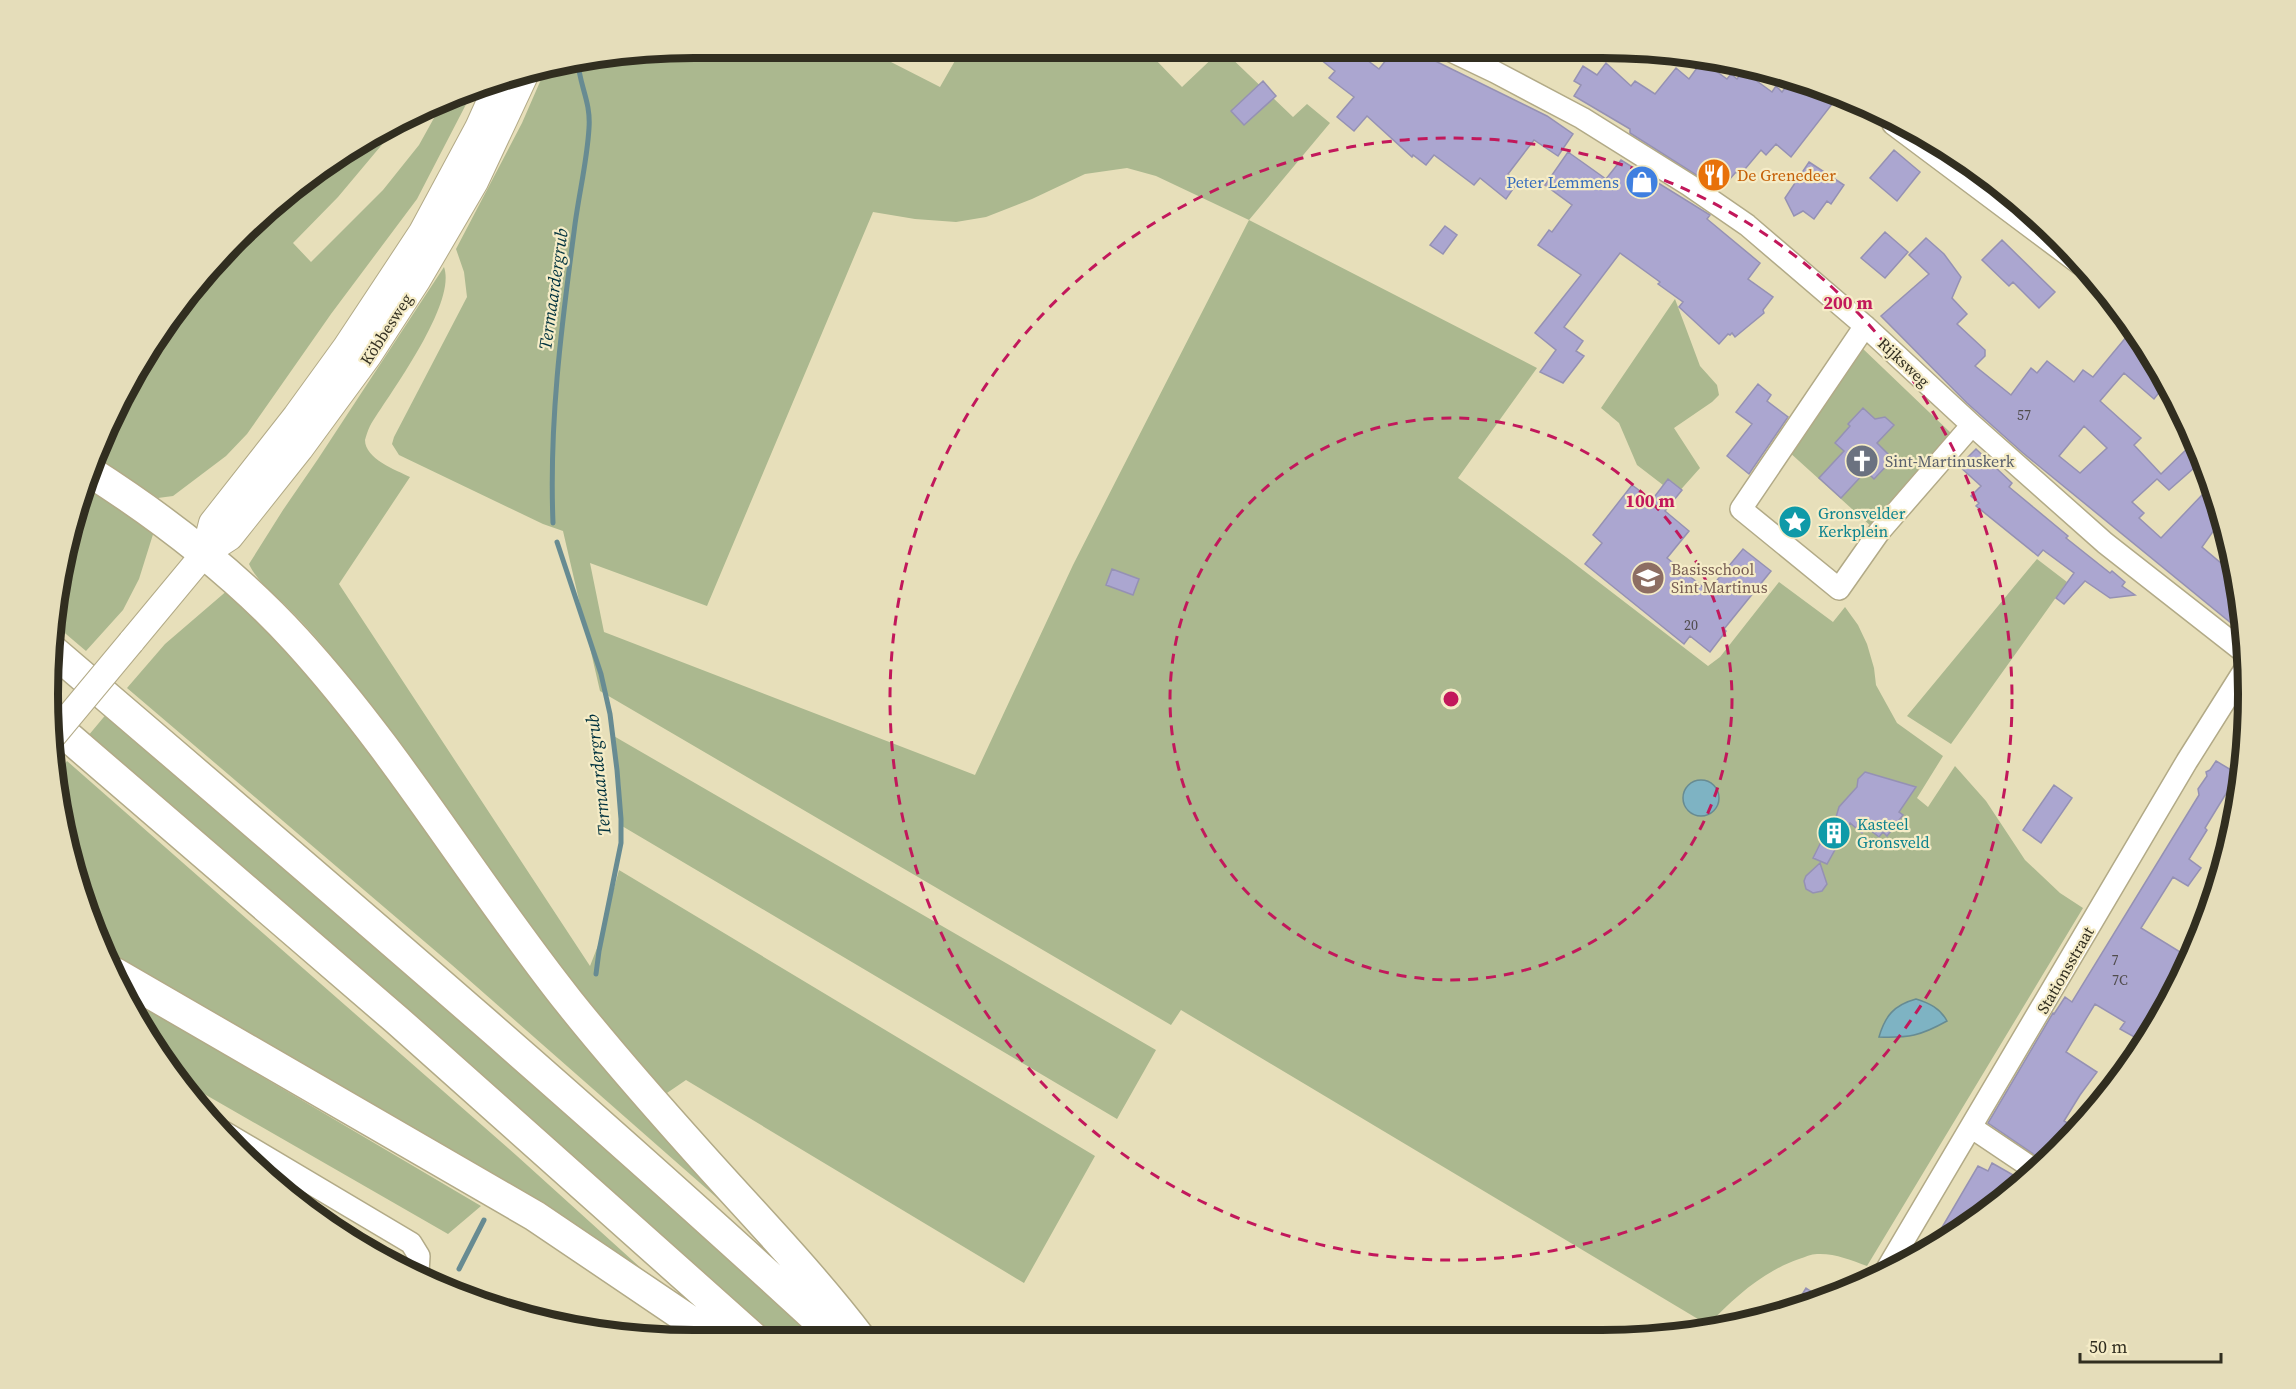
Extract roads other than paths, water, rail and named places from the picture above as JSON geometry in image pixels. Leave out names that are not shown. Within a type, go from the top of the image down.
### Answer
[{"type":"highway","points":[[97,477],[204,554],[257,600],[296,639],[383,746],[568,1000],[693,1148],[823,1289],[854,1330]]},
{"type":"highway","points":[[60,657],[658,1174],[828,1330]]},
{"type":"highway","points":[[60,729],[397,1020],[745,1330]]},
{"type":"highway","points":[[127,981],[535,1216],[704,1330]]},
{"type":"main road","name":"Köbbesweg","points":[[431,238],[480,172],[522,83]]},
{"type":"main road","name":"Köbbesweg","points":[[60,728],[204,554],[230,537],[369,356],[431,238],[495,91]]},
{"type":"street","name":"Rijksweg","points":[[1465,58],[1572,113],[1689,185],[1756,232],[1865,326],[2105,543],[2235,645]]},
{"type":"street","points":[[1919,143],[2039,233]]},
{"type":"street","points":[[1865,326],[1741,509],[1839,589],[1879,532],[1972,425]]},
{"type":"street","name":"Stationsstraat","points":[[1892,1260],[2187,761],[2237,682]]},
{"type":"street","points":[[1971,1127],[2029,1166]]},
{"type":"street","points":[[246,1145],[411,1243],[419,1256],[418,1267]]},
{"type":"water","points":[[1701,780],[1714,785],[1719,798],[1714,811],[1701,816],[1688,811],[1683,798],[1688,785]]},
{"type":"water","points":[[1916,999],[1934,1007],[1947,1021],[1914,1035],[1879,1037],[1884,1023],[1892,1012]]},
{"type":"waterway","name":"Termaardergrub","points":[[553,523],[552,486],[557,377],[569,268],[589,128],[588,110],[579,69]]},
{"type":"waterway","name":"Termaardergrub","points":[[557,542],[601,674],[610,714],[617,770],[621,843],[596,974]]},
{"type":"waterway","name":"Termaardergrub","points":[[459,1269],[484,1220]]},
{"type":"place","name":"De Grenedeer","points":[[1714,175]]},
{"type":"place","name":"Peter Lemmens","points":[[1642,182]]},
{"type":"place","name":"Sint-Martinuskerk","points":[[1862,461]]},
{"type":"place","name":"Gronsvelder Kerkplein","points":[[1795,522]]},
{"type":"place","name":"Basisschool Sint Martinus","points":[[1648,578]]},
{"type":"place","name":"Kasteel Gronsveld","points":[[1834,833]]}]
